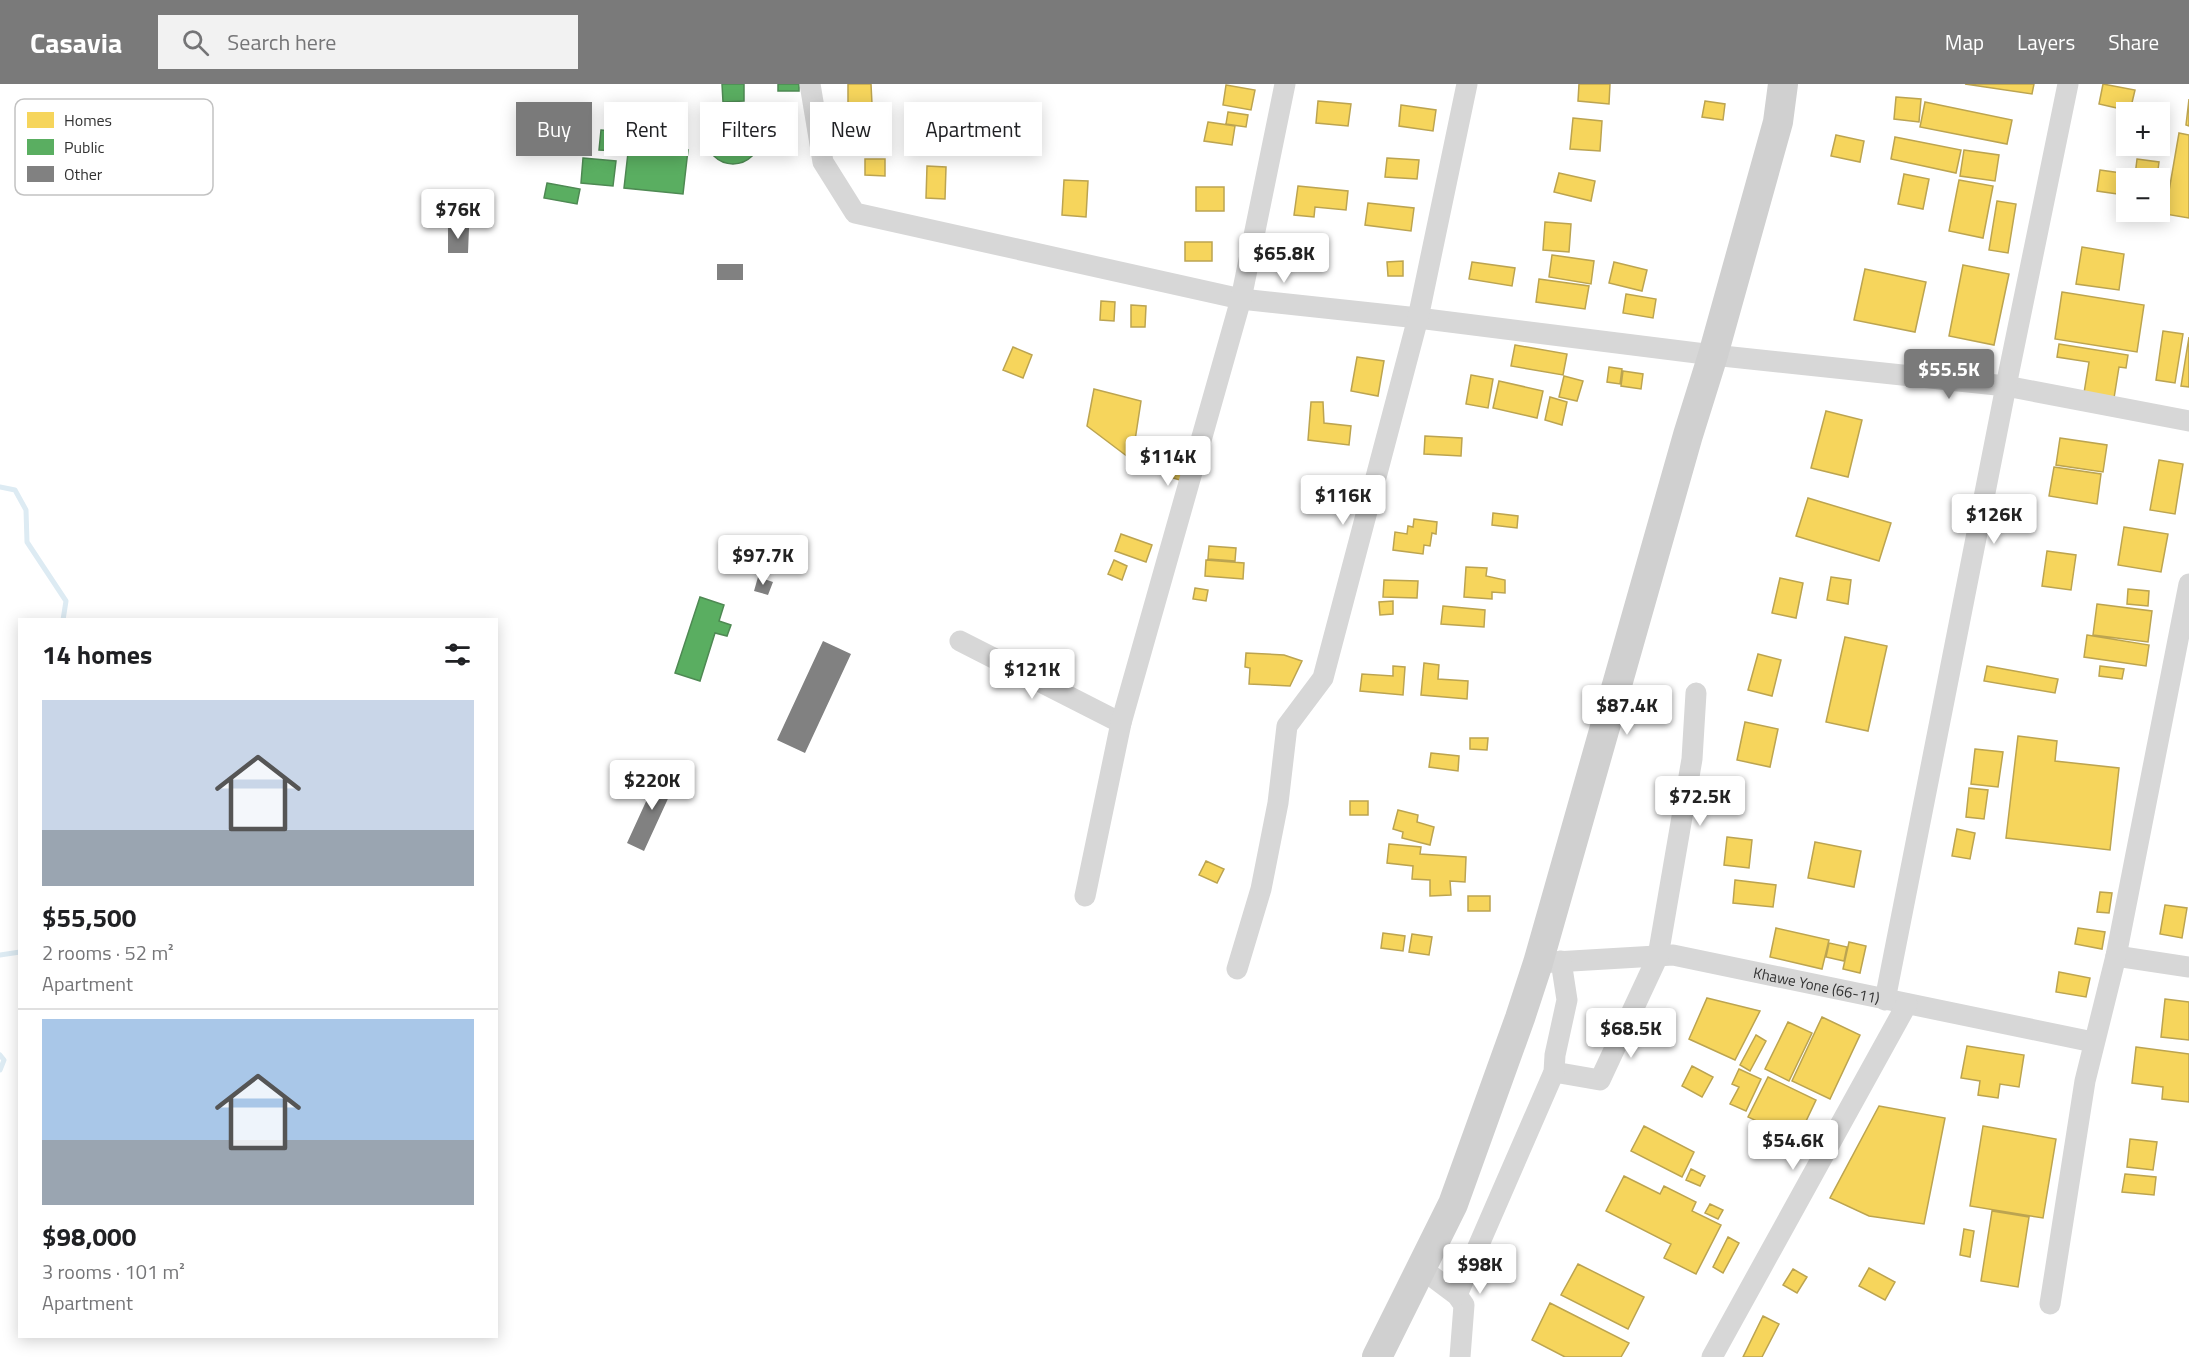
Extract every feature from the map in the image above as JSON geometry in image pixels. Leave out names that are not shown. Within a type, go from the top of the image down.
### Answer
[{"type":"main road","points":[[1377,1357],[1453,1204],[1549,962],[1688,435],[1713,355],[1778,122],[1783,84]]},
{"type":"street","points":[[810,84],[823,162],[855,213],[1241,299],[1418,318],[1713,355],[2006,386],[2189,421]]},
{"type":"street","points":[[1085,896],[1121,723],[1241,299],[1285,84]]},
{"type":"street","points":[[1237,969],[1261,889],[1278,803],[1287,726],[1323,678],[1418,318],[1467,84]]},
{"type":"street","points":[[1885,1000],[2068,84]]},
{"type":"street","points":[[2050,1304],[2085,1081],[2116,956],[2189,584]]},
{"type":"street","points":[[960,641],[1121,723]]},
{"type":"street","points":[[1554,1072],[1600,1080],[1658,956],[1692,759],[1696,693]]},
{"type":"street","name":"Khawe Yone (66-11)","points":[[1549,962],[1673,955],[2093,1042]]},
{"type":"street","points":[[2116,956],[2189,967]]},
{"type":"street","points":[[1456,1295],[1554,1072],[1555,1055],[1568,1000],[1549,962]]},
{"type":"street","points":[[1712,1357],[1907,1004]]},
{"type":"street","points":[[1421,1268],[1456,1295],[1464,1305],[1460,1357]]},
{"type":"building: Homes","points":[[848,84],[871,84],[872,102],[848,102]]},
{"type":"building: Homes","points":[[1579,84],[1610,84],[1609,104],[1578,101]]},
{"type":"building: Homes","points":[[1965,84],[2034,84],[2032,94]]},
{"type":"building: Homes","points":[[2103,84],[2135,90],[2132,102],[2116,102],[2116,108],[2099,104]]},
{"type":"building: Homes","points":[[1226,85],[1255,90],[1251,110],[1223,105]]},
{"type":"building: Homes","points":[[1896,97],[1921,99],[1919,122],[1894,119]]},
{"type":"building: Homes","points":[[2189,99],[2189,126],[2186,125]]},
{"type":"building: Homes","points":[[1318,101],[1351,104],[1348,126],[1316,123]]},
{"type":"building: Homes","points":[[1705,101],[1725,104],[1723,120],[1702,117]]},
{"type":"building: Homes","points":[[1925,102],[2012,120],[2007,144],[1920,127]]},
{"type":"building: Homes","points":[[1401,105],[1436,110],[1433,131],[1399,126]]},
{"type":"building: Homes","points":[[1228,112],[1248,115],[1246,127],[1226,124]]},
{"type":"building: Homes","points":[[1573,118],[1602,121],[1600,151],[1570,149]]},
{"type":"building: Homes","points":[[1208,122],[1235,126],[1232,145],[1204,141]]},
{"type":"building: Homes","points":[[2179,133],[2189,135],[2189,218],[2170,215],[2170,185]]},
{"type":"building: Homes","points":[[1836,135],[1864,141],[1860,162],[1831,156]]},
{"type":"building: Homes","points":[[1895,137],[1961,150],[1956,173],[1891,159]]},
{"type":"building: Homes","points":[[1964,150],[1999,155],[1995,181],[1960,176]]},
{"type":"building: Homes","points":[[1387,158],[1419,160],[1417,179],[1385,177]]},
{"type":"building: Homes","points":[[865,159],[885,159],[885,176],[865,175]]},
{"type":"building: Homes","points":[[2137,159],[2159,162],[2158,168],[2136,168]]},
{"type":"building: Homes","points":[[927,166],[946,167],[945,199],[926,198]]},
{"type":"building: Homes","points":[[2100,170],[2116,172],[2116,194],[2097,191]]},
{"type":"building: Homes","points":[[1559,173],[1595,181],[1591,201],[1554,192]]},
{"type":"building: Homes","points":[[1904,174],[1929,179],[1923,209],[1898,204]]},
{"type":"building: Homes","points":[[1064,180],[1088,181],[1086,217],[1062,215]]},
{"type":"building: Homes","points":[[1959,180],[1993,186],[1983,238],[1949,231]]},
{"type":"building: Homes","points":[[1298,186],[1348,191],[1346,210],[1315,207],[1314,217],[1294,215]]},
{"type":"building: Homes","points":[[1196,187],[1224,187],[1224,211],[1196,211]]},
{"type":"building: Homes","points":[[1997,201],[2016,204],[2008,253],[1989,250]]},
{"type":"building: Homes","points":[[1368,203],[1414,208],[1411,231],[1365,225]]},
{"type":"building: Homes","points":[[1545,222],[1571,224],[1569,252],[1543,250]]},
{"type":"building: Homes","points":[[1185,242],[1212,242],[1212,261],[1185,261]]},
{"type":"building: Homes","points":[[2082,247],[2124,254],[2119,290],[2076,284]]},
{"type":"building: Homes","points":[[1552,255],[1594,261],[1591,284],[1549,277]]},
{"type":"building: Homes","points":[[1403,261],[1403,276],[1388,276],[1387,262]]},
{"type":"building: Homes","points":[[1472,262],[1515,268],[1512,286],[1469,279]]},
{"type":"building: Homes","points":[[1614,262],[1647,270],[1642,291],[1609,283]]},
{"type":"building: Homes","points":[[1963,265],[2009,274],[1994,345],[1949,336]]},
{"type":"building: Homes","points":[[1865,269],[1926,282],[1915,332],[1854,320]]},
{"type":"building: Homes","points":[[1539,279],[1589,286],[1585,309],[1536,302]]},
{"type":"building: Homes","points":[[2062,292],[2144,305],[2137,352],[2055,339]]},
{"type":"building: Homes","points":[[1626,294],[1656,299],[1653,318],[1623,313]]},
{"type":"building: Homes","points":[[1101,301],[1115,302],[1114,321],[1100,320]]},
{"type":"building: Homes","points":[[1131,305],[1146,306],[1145,327],[1131,327]]},
{"type":"building: Homes","points":[[2163,331],[2183,334],[2175,383],[2156,380]]},
{"type":"building: Homes","points":[[2189,337],[2189,387],[2181,386]]},
{"type":"building: Homes","points":[[2059,344],[2128,355],[2126,368],[2119,367],[2114,398],[2084,393],[2089,362],[2057,357]]},
{"type":"building: Homes","points":[[1515,345],[1567,354],[1563,375],[1511,366]]},
{"type":"building: Homes","points":[[1013,347],[1032,355],[1023,378],[1003,370]]},
{"type":"building: Homes","points":[[1357,357],[1384,361],[1378,396],[1351,391]]},
{"type":"building: Homes","points":[[1609,367],[1622,369],[1620,384],[1607,382]]},
{"type":"building: Homes","points":[[1623,371],[1643,374],[1641,389],[1621,386]]},
{"type":"building: Homes","points":[[1471,375],[1493,379],[1488,408],[1466,404]]},
{"type":"building: Homes","points":[[1564,376],[1583,381],[1577,401],[1559,397]]},
{"type":"building: Homes","points":[[1499,381],[1543,391],[1537,418],[1493,408]]},
{"type":"building: Homes","points":[[1094,389],[1141,401],[1132,460],[1087,426]]},
{"type":"building: Homes","points":[[1550,397],[1567,402],[1562,425],[1545,420]]},
{"type":"building: Homes","points":[[1311,402],[1323,402],[1324,423],[1351,426],[1349,445],[1308,440]]},
{"type":"building: Homes","points":[[1826,411],[1862,420],[1848,477],[1811,468]]},
{"type":"building: Homes","points":[[1425,436],[1462,438],[1461,456],[1424,454]]},
{"type":"building: Homes","points":[[2060,438],[2107,445],[2103,472],[2056,465]]},
{"type":"building: Homes","points":[[1155,456],[1184,467],[1180,480],[1150,471]]},
{"type":"building: Homes","points":[[2159,460],[2183,464],[2175,514],[2150,510]]},
{"type":"building: Homes","points":[[2054,467],[2101,474],[2097,504],[2049,496]]},
{"type":"building: Homes","points":[[1808,498],[1891,523],[1879,561],[1796,536]]},
{"type":"building: Homes","points":[[1493,513],[1518,516],[1517,528],[1492,525]]},
{"type":"building: Homes","points":[[1414,519],[1437,522],[1436,534],[1432,533],[1430,546],[1424,545],[1423,554],[1393,550],[1395,532],[1407,534],[1408,526],[1413,527]]},
{"type":"building: Homes","points":[[2124,527],[2168,534],[2161,572],[2118,565]]},
{"type":"building: Homes","points":[[1121,534],[1152,545],[1146,562],[1115,551]]},
{"type":"building: Homes","points":[[1209,546],[1236,548],[1235,561],[1208,559]]},
{"type":"building: Homes","points":[[2047,551],[2076,555],[2071,590],[2042,586]]},
{"type":"building: Homes","points":[[1114,560],[1127,566],[1122,580],[1108,574]]},
{"type":"building: Homes","points":[[1206,560],[1244,563],[1243,579],[1205,576]]},
{"type":"building: Homes","points":[[1466,567],[1487,568],[1486,576],[1505,580],[1505,593],[1492,592],[1492,599],[1464,597]]},
{"type":"building: Homes","points":[[1831,577],[1851,580],[1848,604],[1827,600]]},
{"type":"building: Homes","points":[[1780,578],[1803,583],[1796,618],[1772,613]]},
{"type":"building: Homes","points":[[1384,580],[1418,581],[1417,598],[1383,597]]},
{"type":"building: Homes","points":[[1195,588],[1208,590],[1206,601],[1193,599]]},
{"type":"building: Homes","points":[[2128,589],[2149,591],[2148,606],[2127,604]]},
{"type":"building: Homes","points":[[1393,601],[1393,614],[1380,615],[1379,602]]},
{"type":"building: Homes","points":[[2097,604],[2152,611],[2148,642],[2093,635]]},
{"type":"building: Homes","points":[[1443,606],[1485,610],[1484,627],[1441,624]]},
{"type":"building: Homes","points":[[2087,635],[2149,645],[2146,666],[2084,657]]},
{"type":"building: Homes","points":[[1845,637],[1887,646],[1868,731],[1826,722]]},
{"type":"building: Homes","points":[[1246,653],[1284,655],[1302,661],[1290,686],[1249,684],[1250,668],[1245,667]]},
{"type":"building: Homes","points":[[1758,654],[1781,660],[1772,696],[1748,690]]},
{"type":"building: Homes","points":[[1424,663],[1439,665],[1438,679],[1468,681],[1467,699],[1421,695]]},
{"type":"building: Homes","points":[[1393,666],[1405,667],[1403,695],[1360,691],[1362,674],[1393,676]]},
{"type":"building: Homes","points":[[1987,666],[2058,679],[2055,693],[1984,681]]},
{"type":"building: Homes","points":[[2100,666],[2124,669],[2122,679],[2099,676]]},
{"type":"building: Homes","points":[[1745,722],[1778,729],[1770,767],[1737,760]]},
{"type":"building: Homes","points":[[2018,736],[2057,741],[2055,761],[2119,768],[2110,850],[2006,838]]},
{"type":"building: Homes","points":[[1470,738],[1488,738],[1487,750],[1470,749]]},
{"type":"building: Homes","points":[[1975,749],[2003,752],[1998,787],[1971,784]]},
{"type":"building: Homes","points":[[1431,753],[1459,756],[1458,771],[1429,767]]},
{"type":"building: Homes","points":[[1969,788],[1988,790],[1984,819],[1966,817]]},
{"type":"building: Homes","points":[[1350,801],[1368,801],[1368,815],[1350,815]]},
{"type":"building: Homes","points":[[1398,810],[1418,815],[1417,822],[1434,827],[1430,845],[1402,838],[1403,832],[1393,829]]},
{"type":"building: Homes","points":[[1957,829],[1975,833],[1970,859],[1952,856]]},
{"type":"building: Homes","points":[[1727,837],[1752,840],[1749,868],[1724,865]]},
{"type":"building: Homes","points":[[1815,842],[1861,851],[1854,887],[1808,878]]},
{"type":"building: Homes","points":[[1389,844],[1421,847],[1420,854],[1466,857],[1465,882],[1450,881],[1451,895],[1430,896],[1430,880],[1412,879],[1413,866],[1387,863]]},
{"type":"building: Homes","points":[[1206,861],[1224,869],[1217,883],[1199,875]]},
{"type":"building: Homes","points":[[1735,880],[1776,885],[1773,907],[1733,903]]},
{"type":"building: Homes","points":[[2100,892],[2112,893],[2109,913],[2097,912]]},
{"type":"building: Homes","points":[[1468,896],[1490,896],[1490,911],[1468,911]]},
{"type":"building: Homes","points":[[2165,905],[2187,908],[2182,938],[2160,934]]},
{"type":"building: Homes","points":[[1776,928],[1829,940],[1822,969],[1770,957]]},
{"type":"building: Homes","points":[[2078,928],[2105,932],[2102,949],[2075,944]]},
{"type":"building: Homes","points":[[1383,933],[1405,936],[1403,951],[1381,948]]},
{"type":"building: Homes","points":[[1412,934],[1432,937],[1429,955],[1409,952]]},
{"type":"building: Homes","points":[[1849,942],[1866,946],[1860,973],[1843,969]]},
{"type":"building: Homes","points":[[1829,943],[1847,947],[1844,961],[1826,957]]},
{"type":"building: Homes","points":[[2059,972],[2090,978],[2086,997],[2056,992]]},
{"type":"building: Homes","points":[[1707,998],[1760,1011],[1735,1060],[1689,1039]]},
{"type":"building: Homes","points":[[2165,999],[2189,1002],[2189,1040],[2161,1037]]},
{"type":"building: Homes","points":[[1822,1017],[1860,1035],[1830,1099],[1792,1081]]},
{"type":"building: Homes","points":[[1788,1022],[1812,1033],[1789,1081],[1765,1069]]},
{"type":"building: Homes","points":[[1756,1035],[1766,1041],[1750,1071],[1740,1065]]},
{"type":"building: Homes","points":[[1967,1046],[2024,1055],[2019,1087],[2000,1084],[1998,1098],[1978,1095],[1980,1081],[1961,1078]]},
{"type":"building: Homes","points":[[2136,1047],[2189,1054],[2189,1102],[2162,1099],[2163,1087],[2132,1083]]},
{"type":"building: Homes","points":[[1692,1066],[1713,1077],[1702,1097],[1682,1086]]},
{"type":"building: Homes","points":[[1739,1069],[1761,1079],[1746,1111],[1730,1104],[1739,1087],[1732,1084]]},
{"type":"building: Homes","points":[[1768,1077],[1816,1100],[1797,1140],[1748,1117]]},
{"type":"building: Homes","points":[[1879,1106],[1945,1118],[1924,1224],[1869,1216],[1830,1198]]},
{"type":"building: Homes","points":[[1644,1126],[1694,1152],[1682,1177],[1631,1151]]},
{"type":"building: Homes","points":[[1983,1126],[2056,1139],[2043,1218],[1970,1206]]},
{"type":"building: Homes","points":[[2130,1139],[2157,1142],[2153,1170],[2127,1167]]},
{"type":"building: Homes","points":[[1691,1169],[1705,1176],[1700,1186],[1686,1180]]},
{"type":"building: Homes","points":[[2125,1174],[2156,1177],[2154,1195],[2122,1192]]},
{"type":"building: Homes","points":[[1624,1176],[1660,1194],[1664,1186],[1696,1202],[1692,1211],[1721,1225],[1696,1274],[1664,1258],[1671,1244],[1606,1211]]},
{"type":"building: Homes","points":[[1710,1204],[1723,1210],[1718,1219],[1705,1213]]},
{"type":"building: Homes","points":[[1992,1211],[2029,1217],[2018,1287],[1981,1281]]},
{"type":"building: Homes","points":[[1964,1229],[1974,1231],[1970,1257],[1960,1255]]},
{"type":"building: Homes","points":[[1728,1237],[1739,1243],[1723,1273],[1713,1267]]},
{"type":"building: Homes","points":[[1578,1264],[1644,1297],[1628,1329],[1561,1295]]},
{"type":"building: Homes","points":[[1869,1268],[1895,1282],[1885,1300],[1859,1286]]},
{"type":"building: Homes","points":[[1793,1269],[1807,1277],[1797,1293],[1783,1285]]},
{"type":"building: Homes","points":[[1550,1303],[1629,1343],[1621,1357],[1565,1357],[1532,1340]]},
{"type":"building: Homes","points":[[1763,1316],[1779,1324],[1762,1357],[1743,1357]]},
{"type":"building: Public","points":[[722,84],[744,84],[744,101],[723,102]]},
{"type":"building: Public","points":[[778,84],[799,84],[799,91],[778,91]]},
{"type":"building: Public","points":[[601,130],[604,130],[604,150],[599,150]]},
{"type":"building: Public","points":[[628,156],[687,156],[683,194],[624,188]]},
{"type":"building: Public","points":[[714,156],[752,156],[743,162],[733,164]]},
{"type":"building: Public","points":[[583,158],[616,161],[613,186],[581,183]]},
{"type":"building: Public","points":[[547,183],[580,189],[577,204],[544,198]]},
{"type":"building: Public","points":[[700,597],[724,605],[719,621],[731,625],[727,636],[715,633],[700,681],[675,673]]},
{"type":"building: Other","points":[[448,228],[469,228],[468,253],[448,253]]},
{"type":"building: Other","points":[[717,264],[743,264],[743,280],[717,280]]},
{"type":"building: Other","points":[[758,577],[773,582],[768,595],[754,591]]},
{"type":"building: Other","points":[[823,641],[851,654],[805,753],[777,740]]},
{"type":"building: Other","points":[[660,771],[677,779],[644,851],[627,843]]},
{"type":"waterway","points":[[0,487],[15,490],[26,510],[27,542],[66,601],[63,618]]},
{"type":"waterway","points":[[0,955],[18,952]]},
{"type":"waterway","points":[[0,1055],[4,1060],[0,1070]]}]
